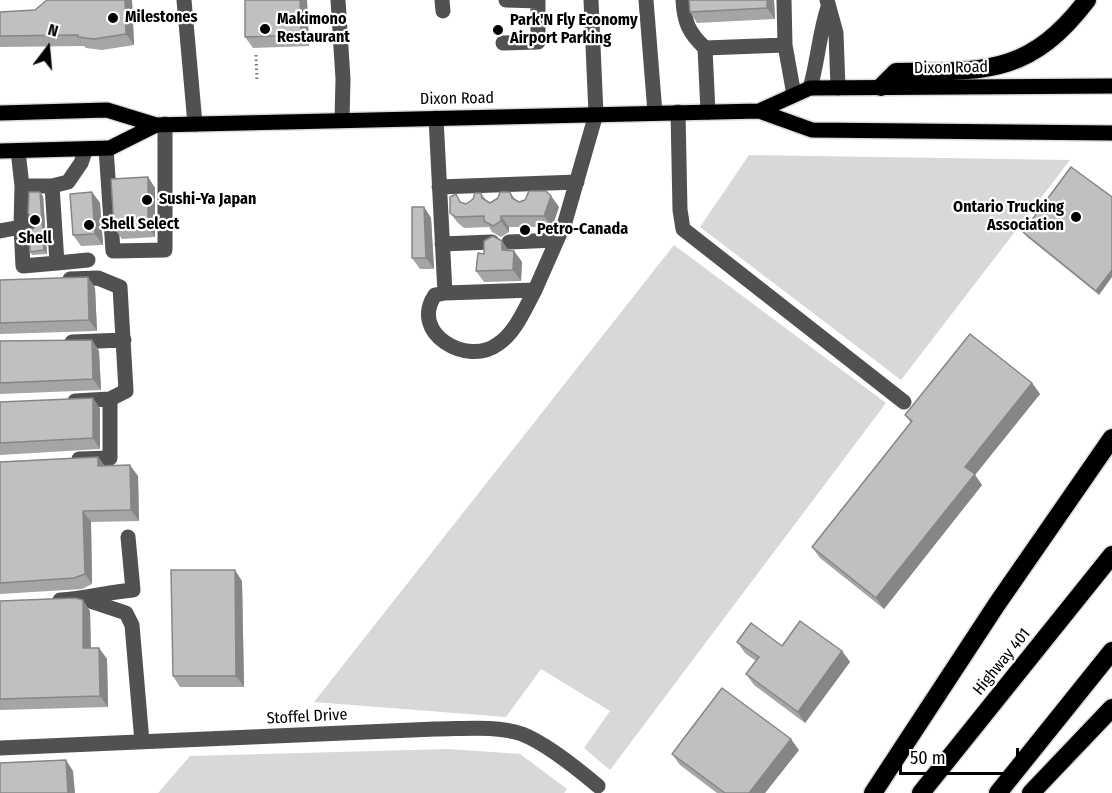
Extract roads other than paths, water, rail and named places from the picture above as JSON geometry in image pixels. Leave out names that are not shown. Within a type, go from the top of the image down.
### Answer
[{"type":"highway","points":[[881,87],[896,72],[970,71],[1012,63],[1047,43],[1061,31],[1087,0]]},
{"type":"highway","points":[[873,793],[997,604],[1112,438]]},
{"type":"highway","name":"Highway 401","points":[[921,793],[1112,555]]},
{"type":"highway","points":[[998,793],[1112,651]]},
{"type":"highway","points":[[1030,793],[1112,708]]},
{"type":"main road","name":"Dixon Road","points":[[759,111],[810,88],[1112,86]]},
{"type":"main road","name":"Dixon Road","points":[[0,114],[107,110],[160,124],[195,124],[759,111],[812,130],[1112,133]]},
{"type":"main road","name":"Dixon Road","points":[[0,151],[106,148],[160,124]]},
{"type":"street","points":[[184,0],[195,124]]},
{"type":"street","points":[[338,0],[343,79],[342,120]]},
{"type":"street","points":[[503,43],[538,42],[542,0],[506,0]]},
{"type":"street","points":[[535,290],[435,295],[430,303],[429,319],[432,331],[449,345],[477,353],[490,350],[510,333],[535,290],[557,240],[577,182],[596,114],[591,0]]},
{"type":"street","points":[[646,0],[655,113]]},
{"type":"street","points":[[683,0],[683,16],[689,32],[705,48],[708,112]]},
{"type":"street","points":[[784,0],[785,45],[794,95]]},
{"type":"street","points":[[827,4],[836,33],[838,88]]},
{"type":"street","points":[[810,88],[816,66],[819,34],[827,4]]},
{"type":"street","points":[[705,48],[785,45]]},
{"type":"street","points":[[678,112],[680,210],[683,229],[904,402]]},
{"type":"street","points":[[436,117],[445,293]]},
{"type":"street","points":[[106,148],[112,251],[165,250],[160,124]]},
{"type":"street","points":[[21,186],[52,186],[68,183],[81,163],[86,149]]},
{"type":"street","points":[[18,151],[26,243],[23,266],[88,260]]},
{"type":"street","points":[[440,187],[577,182]]},
{"type":"street","points":[[526,184],[527,203]]},
{"type":"street","points":[[498,185],[498,204]]},
{"type":"street","points":[[52,186],[51,233],[57,263]]},
{"type":"street","points":[[473,186],[473,205]]},
{"type":"street","points":[[0,231],[25,226]]},
{"type":"street","points":[[509,242],[528,234],[557,240]]},
{"type":"street","points":[[442,244],[474,235],[492,242]]},
{"type":"street","points":[[55,280],[98,278],[120,287],[126,391],[110,399],[55,402]]},
{"type":"street","points":[[56,342],[124,340]]},
{"type":"street","points":[[66,460],[110,458],[110,399]]},
{"type":"street","points":[[84,599],[97,593],[132,590],[128,537]]},
{"type":"street","points":[[48,600],[84,599],[126,613],[132,625],[142,742]]},
{"type":"street","name":"Stoffel Drive","points":[[0,748],[435,729],[496,729],[523,735],[577,768],[598,786]]},
{"type":"place","name":"Milestones","points":[[113,18]]},
{"type":"place","name":"Makimono Restaurant","points":[[265,29]]},
{"type":"place","name":"Park'N Fly Economy Airport Parking","points":[[498,30]]},
{"type":"place","name":"Sushi-Ya Japan","points":[[147,200]]},
{"type":"place","name":"Ontario Trucking Association","points":[[1076,217]]},
{"type":"place","name":"Shell","points":[[35,220]]},
{"type":"place","name":"Shell Select","points":[[89,225]]},
{"type":"place","name":"Petro-Canada","points":[[525,230]]}]
